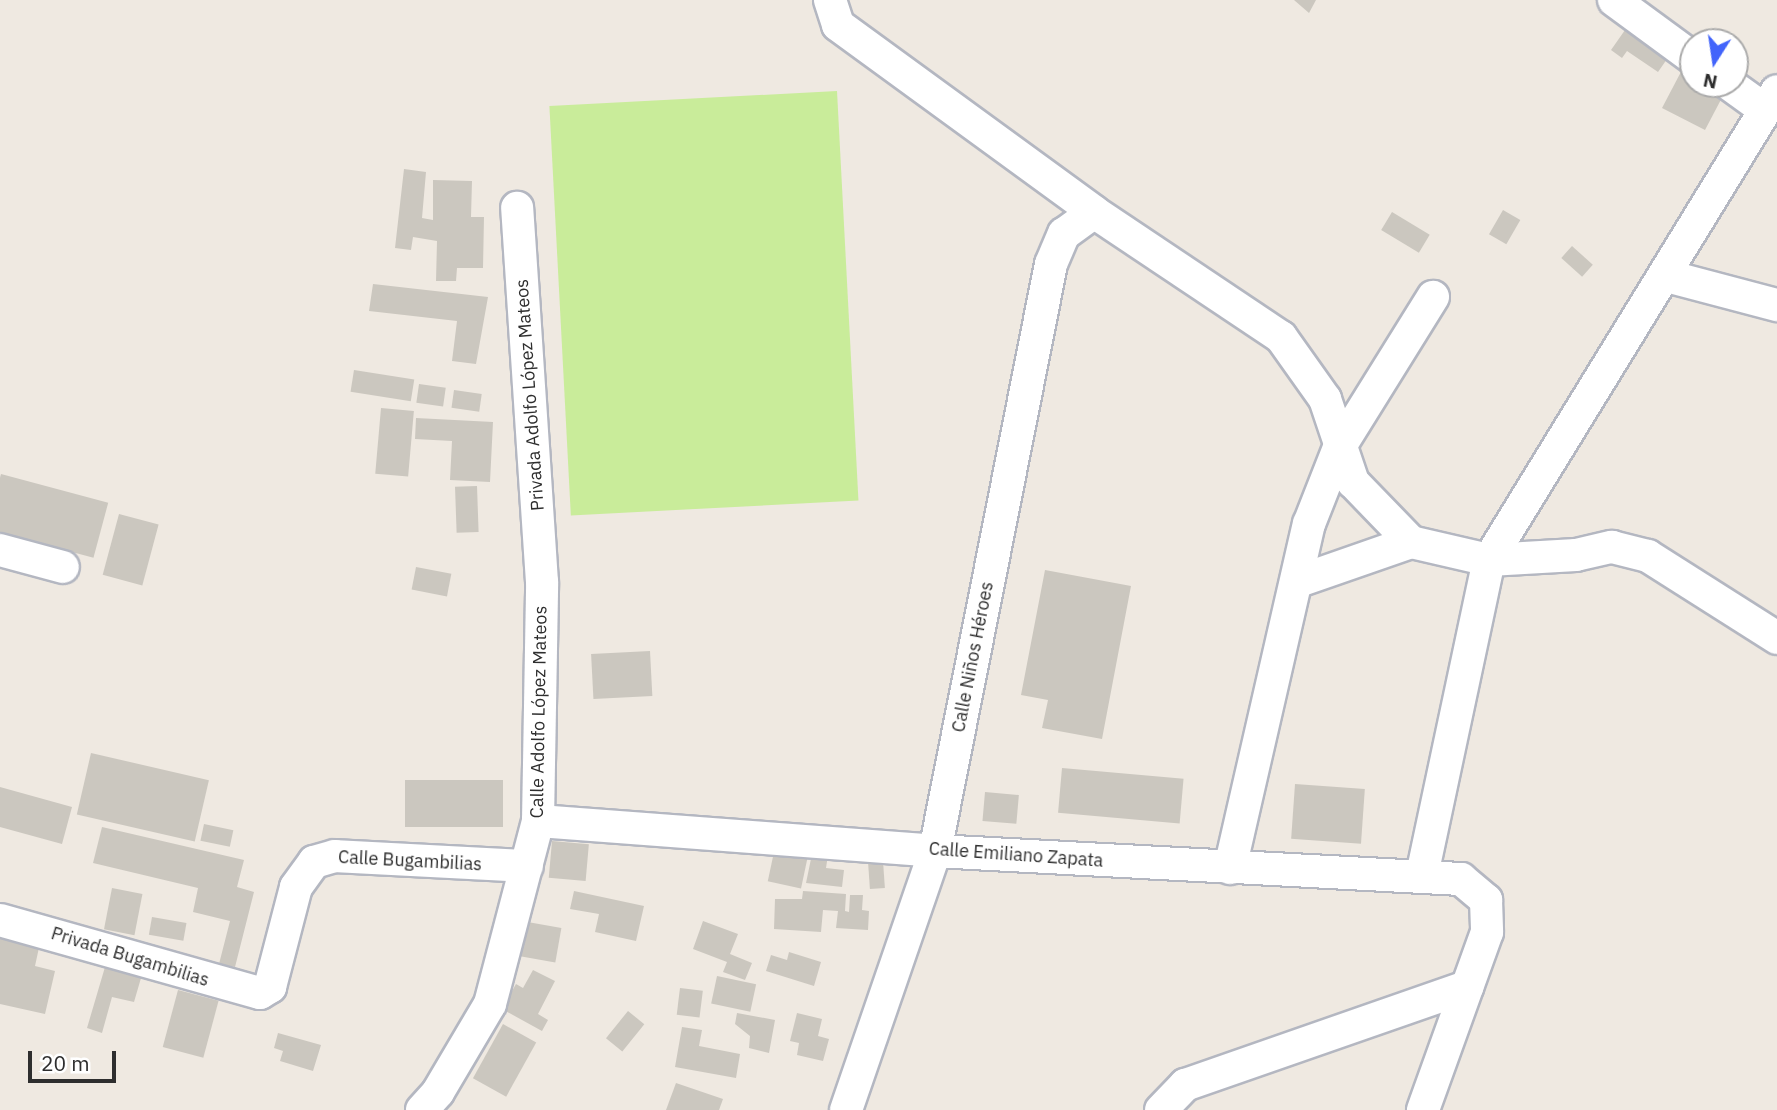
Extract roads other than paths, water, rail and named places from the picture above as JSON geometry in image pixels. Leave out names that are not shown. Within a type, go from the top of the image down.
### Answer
[{"type":"street","points":[[830,0],[838,25],[1094,212],[1281,337],[1325,399],[1339,448],[1353,481],[1411,542]]},
{"type":"street","points":[[1614,0],[1679,48]]},
{"type":"street","points":[[1422,875],[1489,560],[1667,276],[1771,101],[1749,92]]},
{"type":"street","name":"Privada Adolfo López Mateos","points":[[517,208],[542,582]]},
{"type":"street","name":"Calle Niños Héroes","points":[[846,1110],[935,851],[1051,264],[1064,234],[1094,212]]},
{"type":"street","points":[[1667,276],[1777,305]]},
{"type":"street","points":[[1230,868],[1283,622],[1299,581],[1309,524],[1339,448],[1433,297]]},
{"type":"street","points":[[1299,581],[1411,542],[1489,560],[1576,555],[1612,547],[1648,556],[1777,638]]},
{"type":"street","points":[[0,550],[63,567]]},
{"type":"street","name":"Calle Adolfo López Mateos","points":[[422,1110],[438,1092],[490,1004],[538,821],[542,582]]},
{"type":"street","name":"Calle Emiliano Zapata","points":[[538,821],[935,851],[1461,878],[1486,900],[1488,932],[1467,987]]},
{"type":"street","name":"Calle Bugambilias","points":[[260,993],[271,987],[296,887],[314,862],[335,856],[527,866]]},
{"type":"street","name":"Privada Bugambilias","points":[[0,920],[260,993]]},
{"type":"street","points":[[1161,1110],[1185,1085],[1467,987]]},
{"type":"street","points":[[1423,1110],[1467,987]]}]
